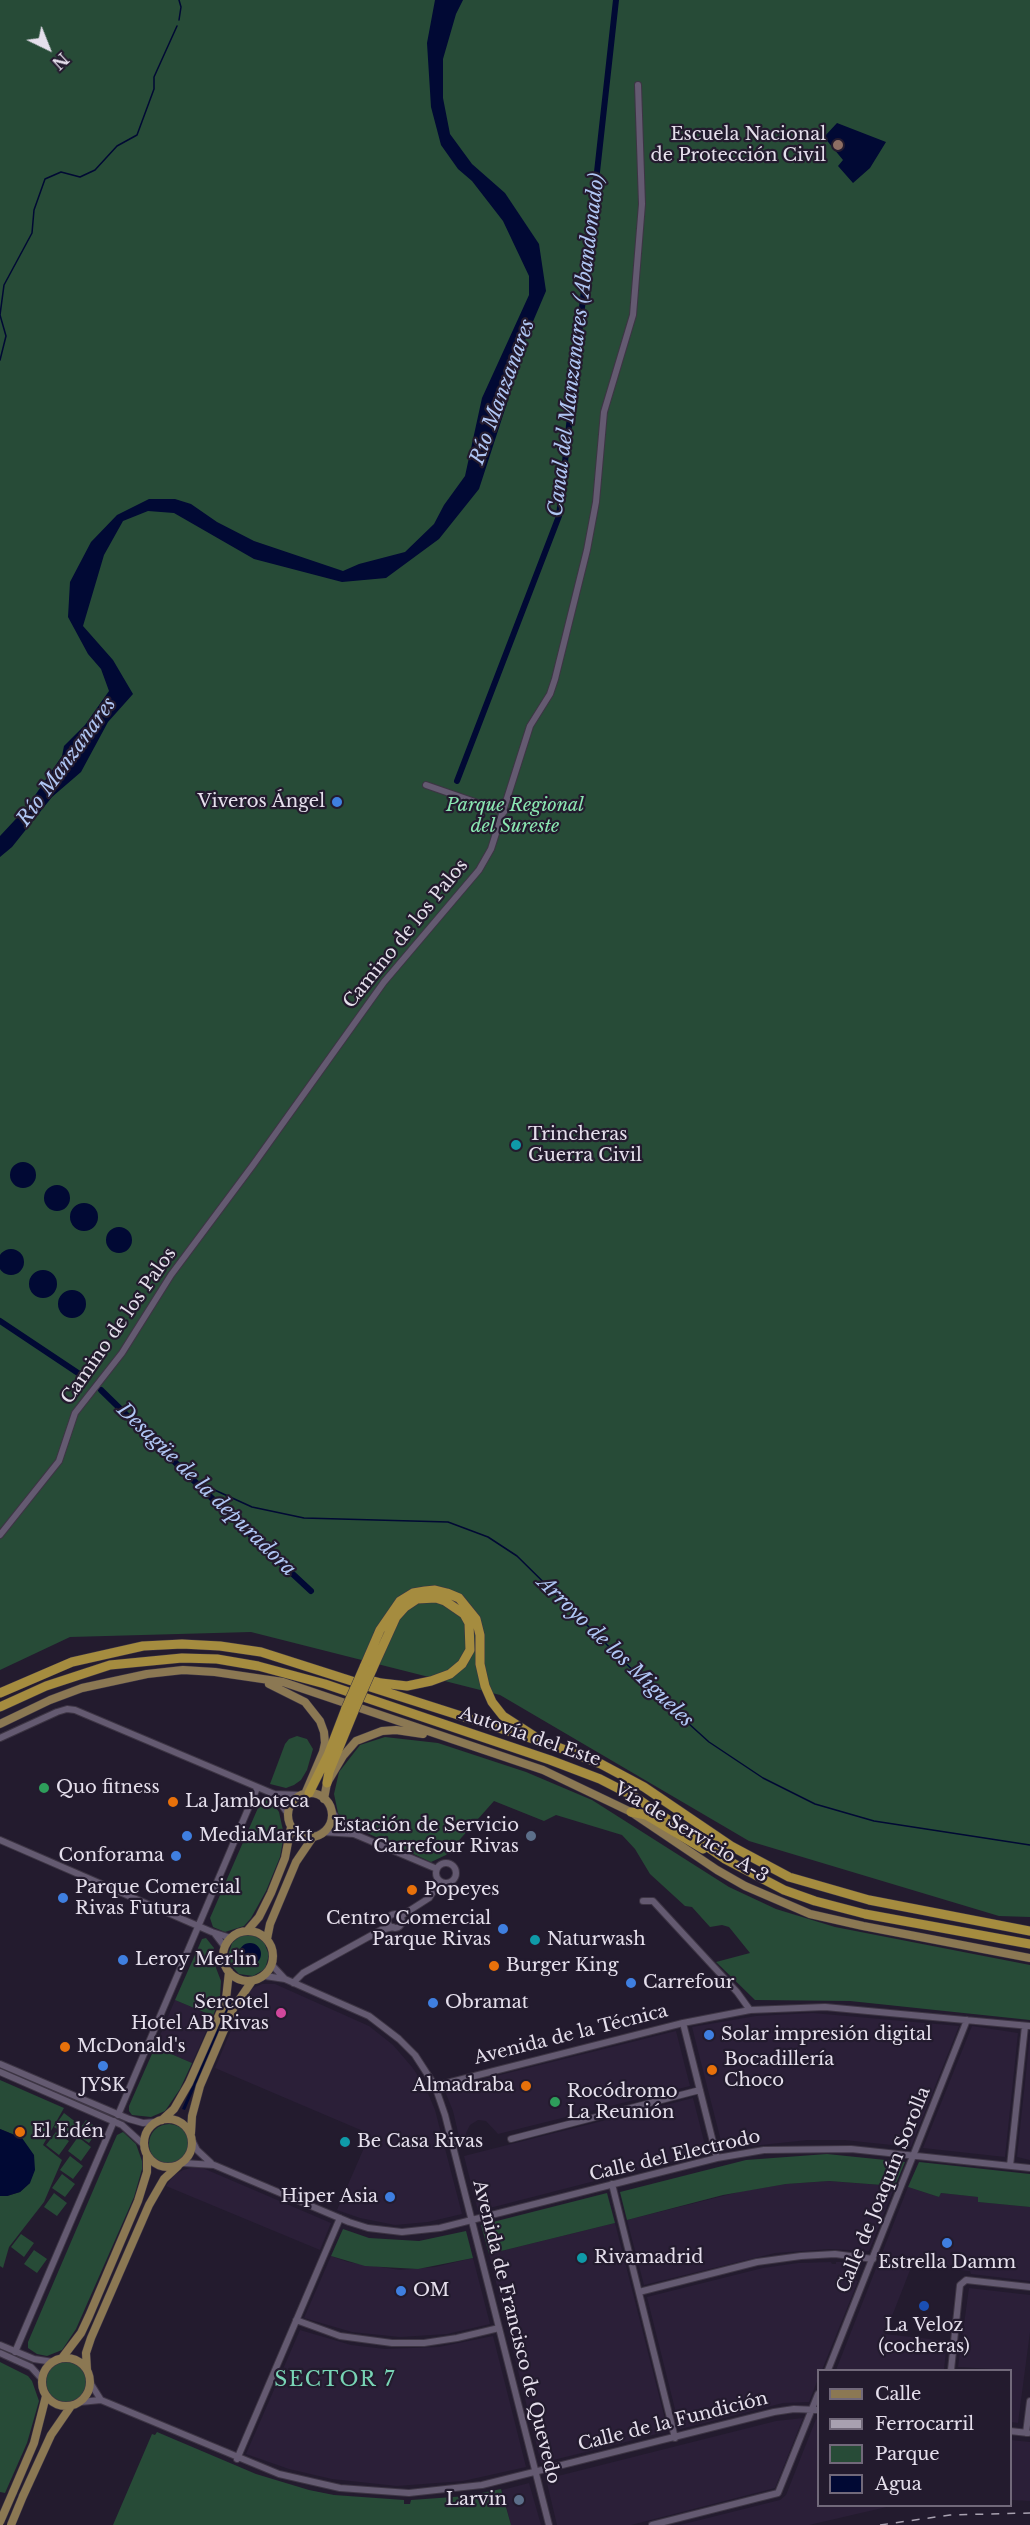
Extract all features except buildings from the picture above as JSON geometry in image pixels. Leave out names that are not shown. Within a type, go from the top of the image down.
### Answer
[{"type":"highway","points":[[368,1669],[380,1630],[400,1601],[413,1593],[435,1590],[447,1593],[459,1598],[476,1619],[480,1635],[480,1664],[485,1686],[492,1702],[503,1716],[518,1728],[555,1746]]},
{"type":"highway","points":[[305,1794],[328,1755],[350,1709],[368,1669],[396,1617],[405,1607],[417,1599],[436,1598],[446,1601],[464,1614],[469,1623],[470,1650],[462,1664],[450,1674],[431,1681],[407,1686],[381,1683],[342,1672],[329,1673]]},
{"type":"highway","name":"Autovía del Este","points":[[0,1693],[72,1662],[143,1646],[182,1644],[220,1646],[261,1652],[555,1746],[601,1764],[644,1786],[731,1846],[789,1876],[819,1887],[869,1900],[1030,1931]]},
{"type":"highway","name":"Autovía del Este","points":[[0,1707],[46,1686],[110,1665],[182,1658],[217,1659],[258,1666],[325,1684],[600,1779],[635,1797],[725,1859],[784,1890],[815,1901],[866,1914],[1030,1944]]},
{"type":"highway","points":[[327,1783],[350,1709]]},
{"type":"highway","points":[[631,1812],[646,1815],[699,1847],[725,1859]]},
{"type":"main road","points":[[0,1724],[50,1700],[112,1680],[183,1670],[215,1672],[283,1682],[344,1701],[448,1739]]},
{"type":"main road","points":[[63,2358],[85,2324],[138,2200],[147,2172],[147,2155],[144,2145],[146,2134],[174,2109],[189,2083],[226,1999],[229,1972],[224,1960],[225,1947],[231,1938],[247,1931],[259,1917],[271,1893],[285,1858],[291,1827],[288,1814],[292,1803],[305,1794],[325,1743],[320,1721],[312,1710],[296,1696],[254,1678]]},
{"type":"main road","points":[[324,1799],[327,1783],[343,1756],[356,1741],[369,1734],[396,1730],[448,1739]]},
{"type":"main road","name":"Vía de Servicio A-3","points":[[448,1739],[543,1770],[631,1812],[717,1870],[762,1894],[810,1914],[894,1933],[1030,1958]]},
{"type":"main road","points":[[267,1939],[270,1924],[296,1862],[313,1837],[323,1832],[330,1824],[331,1810],[324,1799],[305,1794]]},
{"type":"main road","points":[[291,1827],[301,1835],[313,1837]]},
{"type":"main road","points":[[229,1972],[241,1980],[252,1981],[264,1976],[272,1965],[273,1951],[267,1939],[261,1934],[247,1931]]},
{"type":"main road","points":[[46,2396],[57,2405],[71,2406],[80,2402],[89,2391],[91,2384],[86,2354],[91,2338],[156,2192],[190,2154],[193,2142],[192,2116],[200,2086],[238,2000],[252,1981]]},
{"type":"main road","points":[[159,2121],[177,2120],[191,2133]]},
{"type":"main road","points":[[147,2155],[158,2165],[170,2168],[180,2164]]},
{"type":"main road","points":[[0,2522],[34,2443],[46,2396],[42,2379],[45,2370],[52,2361],[63,2358],[78,2360],[87,2370]]},
{"type":"main road","points":[[11,2525],[51,2435],[71,2406]]},
{"type":"street","name":"Camino de los Palos","points":[[0,1535],[59,1461],[78,1409],[122,1353],[171,1275],[277,1132],[348,1030],[401,960],[479,870],[491,849],[530,726],[553,687],[574,609],[596,502],[604,412],[633,315],[634,277],[642,204],[638,85]]},
{"type":"street","points":[[426,784],[504,812]]},
{"type":"street","points":[[0,1738],[67,1709],[75,1710],[257,1788],[274,1794],[305,1794]]},
{"type":"street","points":[[15,2352],[257,1788]]},
{"type":"street","points":[[274,1794],[288,1814]]},
{"type":"street","points":[[331,1810],[338,1820],[354,1834],[437,1869]]},
{"type":"street","points":[[323,1832],[354,1834]]},
{"type":"street","points":[[0,1840],[212,1932],[231,1938]]},
{"type":"street","points":[[445,1863],[451,1865],[455,1870],[452,1881],[440,1881],[436,1876],[437,1869],[445,1863]]},
{"type":"street","points":[[381,1930],[392,1915],[400,1916],[429,1898],[440,1881]]},
{"type":"street","points":[[643,1901],[653,1901],[737,1992],[750,2010]]},
{"type":"street","points":[[293,1983],[297,1977],[381,1930],[397,1928],[402,1924],[400,1916]]},
{"type":"street","points":[[388,1921],[393,1927]]},
{"type":"street","points":[[212,1932],[225,1947]]},
{"type":"street","name":"Avenida de Francisco de Quevedo","points":[[272,1965],[285,1979]]},
{"type":"street","points":[[306,1988],[304,1980],[311,1970]]},
{"type":"street","name":"Avenida de Francisco de Quevedo","points":[[264,1976],[285,1979],[369,2016],[384,2026],[415,2055],[435,2086],[445,2115],[549,2525]]},
{"type":"street","name":"Avenida de la Técnica","points":[[435,2086],[682,2023],[750,2010],[825,2007],[1027,2026]]},
{"type":"street","name":"Calle de Joaquín Sorolla","points":[[828,2369],[967,2020]]},
{"type":"street","points":[[682,2023],[717,2158]]},
{"type":"street","points":[[1010,2166],[1027,2026]]},
{"type":"street","points":[[0,2064],[116,2118],[144,2145]]},
{"type":"street","points":[[0,2072],[116,2118],[143,2123],[159,2121]]},
{"type":"street","points":[[511,2139],[700,2090]]},
{"type":"street","points":[[193,2142],[204,2158],[214,2165]]},
{"type":"street","name":"Calle del Electrodo","points":[[214,2165],[368,2228],[402,2232],[440,2228],[717,2158],[764,2150],[851,2149],[1030,2168]]},
{"type":"street","points":[[180,2164],[214,2165]]},
{"type":"street","points":[[612,2184],[675,2438]]},
{"type":"street","points":[[237,2458],[340,2218]]},
{"type":"street","points":[[639,2292],[757,2262],[836,2254],[873,2259]]},
{"type":"street","points":[[951,2369],[960,2285],[966,2280],[1030,2287]]},
{"type":"street","points":[[296,2320],[340,2336],[392,2343],[424,2343],[499,2328]]},
{"type":"street","points":[[0,2345],[34,2359],[52,2361]]},
{"type":"street","points":[[0,2353],[31,2367],[42,2379]]},
{"type":"street","points":[[80,2402],[101,2400],[91,2384]]},
{"type":"street","name":"Calle de la Fundición","points":[[101,2400],[279,2474],[340,2488],[385,2492],[438,2492],[482,2486],[774,2412],[794,2409],[815,2410]]},
{"type":"street","points":[[1012,2431],[1028,2433],[1030,2401]]},
{"type":"street","points":[[652,2525],[778,2493],[815,2410]]},
{"type":"shaded area","points":[[262,1984],[275,1984],[369,2026],[393,2045],[425,2086],[435,2110],[462,2214],[428,2222],[395,2225],[360,2218],[337,2210],[370,2134],[215,2068],[246,1995],[253,1988]]},
{"type":"shaded area","points":[[175,2000],[213,2016],[192,2063],[155,2047]]},
{"type":"shaded area","points":[[813,2013],[959,2026],[911,2147],[844,2140],[808,2140],[723,2149],[692,2027],[756,2016]]},
{"type":"shaded area","points":[[972,2026],[1018,2033],[1005,2157],[923,2148]]},
{"type":"shaded area","points":[[676,2031],[690,2086],[498,2134],[486,2121],[478,2120],[470,2125],[466,2139],[460,2141],[453,2111],[444,2089]]},
{"type":"shaded area","points":[[1030,2036],[1030,2160],[1017,2157]]},
{"type":"shaded area","points":[[693,2098],[707,2153],[626,2173],[625,2171],[622,2174],[478,2211],[464,2156]]},
{"type":"shaded area","points":[[198,2166],[331,2223],[320,2250],[166,2186],[174,2175]]},
{"type":"shaded area","points":[[829,2181],[895,2186],[869,2251],[829,2249],[775,2253],[644,2285],[627,2220],[743,2191],[786,2184]]},
{"type":"shaded area","points":[[908,2187],[939,2197],[941,2193],[979,2197],[979,2202],[1030,2207],[1030,2281],[971,2274],[970,2271],[912,2265],[885,2334],[947,2341],[944,2369],[836,2369]]},
{"type":"shaded area","points":[[615,2223],[668,2431],[606,2447],[605,2444],[602,2448],[541,2463],[489,2254]]},
{"type":"shaded area","points":[[331,2256],[348,2262],[400,2270],[435,2267],[473,2258],[490,2324],[447,2334],[400,2337],[352,2332],[304,2318]]},
{"type":"shaded area","points":[[854,2262],[848,2277],[858,2281],[822,2369],[817,2369],[817,2382],[809,2402],[783,2403],[680,2429],[647,2297],[763,2268],[798,2263]]},
{"type":"shaded area","points":[[969,2288],[1030,2295],[1030,2332],[1018,2423],[1012,2422],[1012,2369],[958,2367]]},
{"type":"shaded area","points":[[300,2330],[351,2345],[385,2349],[439,2347],[493,2336],[526,2467],[463,2481],[397,2486],[332,2479],[289,2469],[246,2454]]},
{"type":"shaded area","points":[[803,2418],[775,2488],[631,2525],[557,2525],[546,2479],[776,2421]]},
{"type":"shaded area","points":[[816,2419],[817,2507],[887,2507],[809,2525],[680,2525],[780,2500],[786,2495]]},
{"type":"shaded area","points":[[1012,2440],[1030,2442],[1030,2501],[1012,2500]]},
{"type":"shaded area","points":[[529,2483],[541,2525],[511,2525],[502,2490]]},
{"type":"green space","name":"Parque Regional del Sureste","points":[[0,0],[1030,0],[1030,1917],[999,1916],[749,1841],[500,1695],[251,1632],[70,1637],[0,1670]]},
{"type":"green space","points":[[297,1736],[307,1739],[313,1749],[307,1770],[301,1780],[294,1785],[286,1788],[270,1784],[285,1744],[289,1739]]},
{"type":"green space","points":[[385,1737],[438,1743],[526,1772],[592,1800],[729,1887],[776,1909],[835,1927],[1030,1965],[1030,2020],[850,2001],[755,2000],[716,1962],[750,1953],[729,1927],[722,1925],[710,1927],[692,1907],[685,1906],[650,1874],[635,1849],[622,1835],[556,1815],[544,1821],[494,1801],[446,1855],[431,1862],[345,1823],[338,1813],[334,1794],[339,1772],[360,1745]]},
{"type":"green space","points":[[264,1799],[272,1802],[279,1812],[284,1835],[280,1857],[266,1891],[251,1918],[244,1926],[225,1932],[213,1927],[210,1918],[261,1801]]},
{"type":"green space","points":[[240,1936],[255,1936],[264,1942],[269,1955],[265,1969],[253,1976],[239,1974],[229,1963],[228,1956],[232,1943]]},
{"type":"green space","points":[[206,1938],[214,1948],[213,1960],[221,1981],[220,1997],[213,2016],[175,2000],[202,1939]]},
{"type":"green space","points":[[155,2047],[192,2063],[180,2089],[165,2111],[151,2117],[132,2115],[129,2106]]},
{"type":"green space","points":[[0,2080],[64,2108],[43,2145],[62,2160],[44,2202],[9,2247],[3,2268],[0,2266],[0,2196],[20,2192],[30,2183],[22,2138],[0,2129]]},
{"type":"green space","points":[[64,2113],[77,2123],[67,2136],[54,2127]]},
{"type":"green space","points":[[86,2120],[99,2129],[89,2143],[76,2134]]},
{"type":"green space","points":[[169,2124],[177,2125],[183,2130],[188,2136],[188,2152],[183,2158],[177,2163],[169,2164],[161,2163],[155,2158],[150,2152],[149,2144],[150,2136],[155,2130],[161,2125]]},
{"type":"green space","points":[[56,2132],[69,2141],[59,2155],[46,2145]]},
{"type":"green space","points":[[123,2132],[136,2144],[142,2161],[134,2197],[76,2329],[62,2350],[47,2356],[37,2354],[28,2348],[28,2342],[117,2135]]},
{"type":"green space","points":[[78,2137],[91,2147],[81,2161],[68,2151]]},
{"type":"green space","points":[[827,2154],[905,2162],[895,2186],[829,2181],[786,2184],[723,2195],[627,2220],[620,2192],[746,2160]]},
{"type":"green space","points":[[70,2156],[83,2166],[73,2179],[60,2170]]},
{"type":"green space","points":[[919,2162],[1030,2174],[1030,2207],[978,2202],[978,2197],[941,2193],[939,2197],[908,2187]]},
{"type":"green space","points":[[62,2174],[75,2184],[65,2197],[52,2188]]},
{"type":"green space","points":[[54,2193],[67,2203],[57,2216],[44,2207]]},
{"type":"green space","points":[[607,2193],[615,2223],[489,2254],[481,2225]]},
{"type":"green space","points":[[343,2229],[369,2238],[419,2241],[466,2231],[473,2258],[418,2269],[365,2266],[331,2256]]},
{"type":"green space","points":[[21,2234],[34,2243],[24,2257],[11,2247]]},
{"type":"green space","points":[[34,2250],[47,2259],[37,2273],[24,2264]]},
{"type":"green space","points":[[0,2362],[28,2376],[39,2401],[27,2443],[5,2493],[0,2492]]},
{"type":"green space","points":[[66,2362],[74,2363],[80,2368],[85,2374],[85,2390],[80,2396],[74,2401],[66,2402],[58,2401],[52,2396],[47,2390],[46,2382],[47,2374],[52,2368],[58,2363]]},
{"type":"green space","points":[[157,2432],[256,2474],[334,2495],[404,2500],[404,2504],[410,2504],[411,2500],[467,2496],[501,2489],[511,2525],[113,2525],[152,2434],[155,2435]]},
{"type":"water","name":"Río Manzanares","points":[[435,0],[463,0],[456,14],[443,59],[443,98],[450,134],[472,164],[505,193],[539,244],[546,291],[520,352],[507,403],[479,489],[439,539],[386,578],[342,582],[254,559],[174,513],[148,511],[123,521],[104,555],[83,626],[113,660],[133,694],[108,722],[81,772],[52,797],[12,847],[0,857],[0,836],[27,807],[62,756],[64,746],[85,725],[109,691],[101,669],[88,654],[68,617],[70,582],[91,542],[117,515],[149,499],[175,499],[191,504],[217,522],[254,541],[343,571],[359,564],[405,552],[434,524],[444,505],[465,476],[482,398],[529,295],[529,276],[503,221],[472,181],[458,169],[441,145],[431,107],[427,43]]},
{"type":"water","points":[[837,123],[886,142],[870,168],[853,183],[838,166],[843,160],[824,137]]},
{"type":"water","points":[[23,1162],[32,1166],[36,1175],[32,1184],[23,1188],[14,1184],[10,1175],[14,1166]]},
{"type":"water","points":[[57,1185],[66,1189],[70,1198],[66,1207],[57,1211],[48,1207],[44,1198],[48,1189]]},
{"type":"water","points":[[84,1203],[94,1207],[98,1217],[94,1227],[84,1231],[74,1227],[70,1217],[74,1207]]},
{"type":"water","points":[[119,1227],[128,1231],[132,1240],[128,1249],[119,1253],[110,1249],[106,1240],[110,1231]]},
{"type":"water","points":[[6,1250],[16,1250],[23,1257],[23,1267],[16,1274],[6,1274],[-1,1267],[-1,1257]]},
{"type":"water","points":[[43,1270],[53,1274],[57,1284],[53,1294],[43,1298],[33,1294],[29,1284],[33,1274]]},
{"type":"water","points":[[72,1290],[82,1294],[86,1304],[82,1314],[72,1318],[62,1314],[58,1304],[62,1294]]},
{"type":"water","points":[[250,1943],[260,1950],[261,1954],[254,1964],[250,1965],[240,1958],[239,1954],[246,1944]]},
{"type":"water","points":[[229,2002],[231,2003],[185,2110],[182,2109]]},
{"type":"water","points":[[0,2129],[22,2138],[34,2155],[35,2170],[30,2183],[20,2192],[7,2196],[0,2196]]},
{"type":"waterway","points":[[179,0],[181,7],[179,20]]},
{"type":"waterway","name":"Canal del Manzanares (Abandonado)","points":[[457,781],[559,516],[616,0]]},
{"type":"waterway","points":[[0,360],[6,336],[0,315],[4,285],[32,233],[34,210],[45,179],[61,172],[80,177],[95,170],[117,146],[137,135],[154,89],[154,77],[177,26]]},
{"type":"waterway","name":"Desagüe de la depuradora","points":[[0,1321],[78,1373]]},
{"type":"waterway","name":"Desagüe de la depuradora","points":[[101,1390],[311,1591]]},
{"type":"waterway","name":"Arroyo de los Migueles","points":[[197,1482],[252,1507],[304,1518],[448,1522],[488,1537],[517,1556],[667,1704],[709,1742],[763,1778],[815,1804],[874,1821],[1030,1845]]},
{"type":"railway","points":[[880,2525],[950,2515],[1030,2513]]},
{"type":"place","name":"Escuela Nacional de Protección Civil","points":[[838,145]]},
{"type":"place","name":"Viveros Ángel","points":[[337,802]]},
{"type":"place","name":"Trincheras Guerra Civil","points":[[516,1145]]},
{"type":"place","name":"Quo fitness","points":[[44,1788]]},
{"type":"place","name":"La Jamboteca","points":[[173,1802]]},
{"type":"place","name":"MediaMarkt","points":[[187,1836]]},
{"type":"place","name":"Estación de Servicio Carrefour Rivas","points":[[531,1836]]},
{"type":"place","name":"Conforama","points":[[176,1856]]},
{"type":"place","name":"Popeyes","points":[[412,1890]]},
{"type":"place","name":"Parque Comercial Rivas Futura","points":[[63,1898]]},
{"type":"place","name":"Centro Comercial Parque Rivas","points":[[503,1929]]},
{"type":"place","name":"Naturwash","points":[[535,1940]]},
{"type":"place","name":"Leroy Merlin","points":[[123,1960]]},
{"type":"place","name":"Burger King","points":[[494,1966]]},
{"type":"place","name":"Carrefour","points":[[631,1983]]},
{"type":"place","name":"Obramat","points":[[433,2003]]},
{"type":"place","name":"Sercotel Hotel AB Rivas","points":[[281,2013]]},
{"type":"place","name":"Solar impresión digital","points":[[709,2035]]},
{"type":"place","name":"McDonald's","points":[[65,2047]]},
{"type":"place","name":"JYSK","points":[[103,2066]]},
{"type":"place","name":"Bocadillería Choco","points":[[712,2070]]},
{"type":"place","name":"Almadraba","points":[[526,2086]]},
{"type":"place","name":"Rocódromo La Reunión","points":[[555,2102]]},
{"type":"place","name":"El Edén","points":[[20,2132]]},
{"type":"place","name":"Be Casa Rivas","points":[[345,2142]]},
{"type":"place","name":"Hiper Asia","points":[[390,2197]]},
{"type":"place","name":"Estrella Damm","points":[[947,2243]]},
{"type":"place","name":"Rivamadrid","points":[[582,2258]]},
{"type":"place","name":"OM","points":[[401,2291]]},
{"type":"place","name":"La Veloz (cocheras)","points":[[924,2306]]},
{"type":"place","name":"Larvin","points":[[519,2500]]},
{"type":"district","name":"SECTOR 7","points":[[335,2380]]}]
